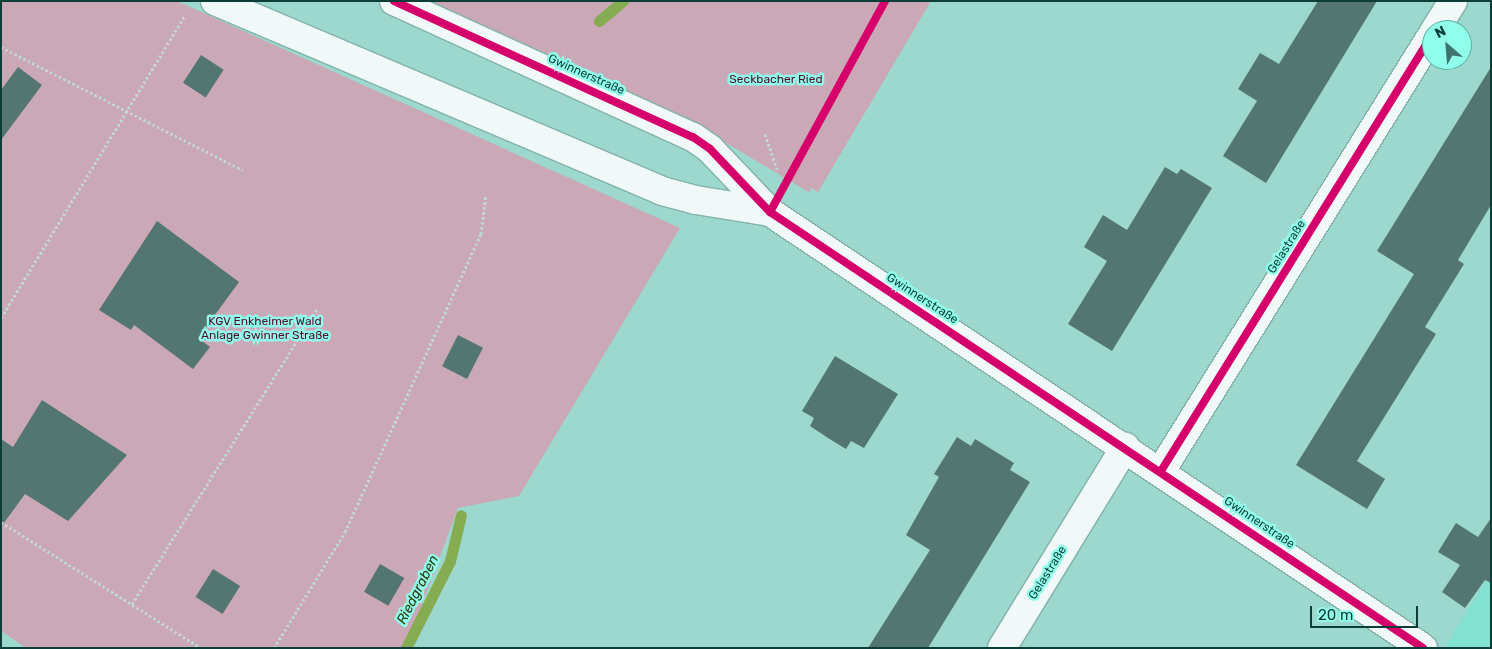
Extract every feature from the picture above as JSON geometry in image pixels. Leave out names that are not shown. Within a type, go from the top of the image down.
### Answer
[{"type":"street","name":"Gwinnerstraße","points":[[394,1],[692,136],[710,149],[770,212],[1126,447],[1423,648]]},
{"type":"street","points":[[1441,20],[1453,1]]},
{"type":"street","name":"Gwinnerstraße","points":[[202,4],[662,191],[696,200],[770,212]]},
{"type":"street","name":"Gelastraße","points":[[1161,471],[1422,51]]},
{"type":"street","name":"Gelastraße","points":[[1002,648],[1126,447]]},
{"type":"path","points":[[1,318],[127,111],[202,4]]},
{"type":"path","points":[[1,47],[242,170]]},
{"type":"path","points":[[765,134],[781,179]]},
{"type":"path","points":[[274,648],[349,523],[481,234],[486,196]]},
{"type":"path","points":[[132,604],[318,306]]},
{"type":"path","points":[[1,522],[201,648]]},
{"type":"shaded area","points":[[1491,573],[1491,648],[1444,648]]},
{"type":"green space","name":"KGV Enkheimer Wald Anlage Gwinner Straße","points":[[1,1],[177,1],[680,228],[519,496],[458,508],[406,648],[26,648],[1,631]]},
{"type":"green space","name":"Seckbacher Ried","points":[[416,1],[931,1],[818,192],[811,188],[809,192],[699,127]]},
{"type":"building","points":[[1318,1],[1377,1],[1266,183],[1223,156],[1257,101],[1238,89],[1260,53],[1279,64]]},
{"type":"building","points":[[201,55],[224,70],[206,97],[183,83]]},
{"type":"building","points":[[18,67],[42,85],[1,140],[1,90]]},
{"type":"building","points":[[1491,67],[1491,205],[1458,260],[1464,264],[1425,327],[1436,334],[1357,461],[1385,479],[1367,509],[1296,465],[1414,274],[1377,251]]},
{"type":"building","points":[[1165,167],[1177,174],[1181,169],[1212,188],[1112,351],[1068,324],[1107,261],[1084,247],[1103,215],[1127,230]]},
{"type":"building","points":[[157,221],[239,282],[198,338],[210,347],[193,369],[134,325],[131,330],[99,310]]},
{"type":"building","points":[[458,335],[483,348],[467,379],[442,366]]},
{"type":"building","points":[[835,356],[898,394],[864,448],[851,441],[846,449],[810,426],[814,418],[802,411]]},
{"type":"building","points":[[42,400],[127,455],[68,521],[25,494],[1,527],[1,439],[13,447]]},
{"type":"building","points":[[957,437],[971,446],[975,439],[1014,463],[1010,470],[1030,482],[928,648],[868,648],[930,550],[906,535],[939,477],[934,474]]},
{"type":"building","points":[[1491,518],[1491,583],[1485,580],[1465,608],[1442,592],[1460,565],[1438,552],[1456,523],[1478,537]]},
{"type":"building","points":[[380,564],[404,578],[388,606],[364,592]]},
{"type":"building","points":[[213,569],[240,586],[223,614],[196,597]]},
{"type":"waterway","name":"Riedgraben","points":[[599,21],[623,1]]},
{"type":"waterway","name":"Riedgraben","points":[[406,648],[450,561],[461,515]]},
{"type":"cycle path","points":[[394,1],[693,137],[710,149],[770,212],[1423,648]]},
{"type":"cycle path","points":[[770,212],[885,1]]},
{"type":"cycle path","points":[[1161,471],[1422,51]]}]
